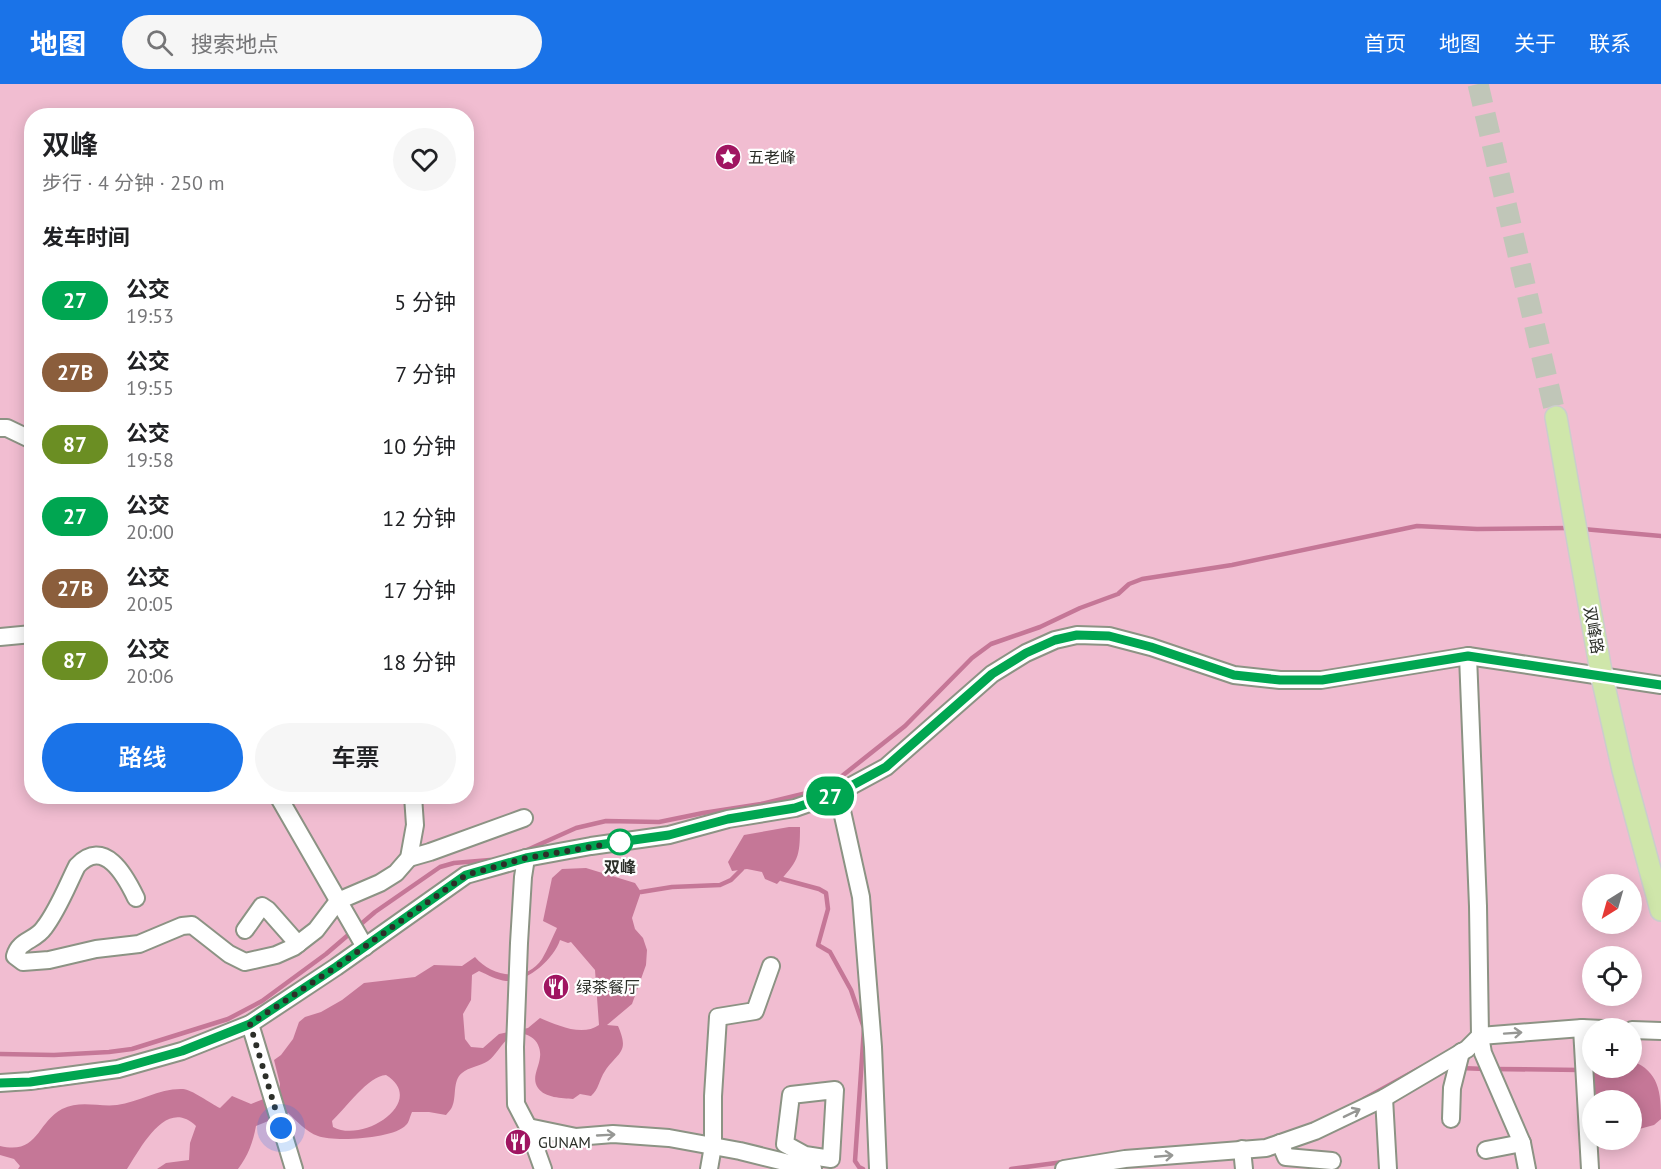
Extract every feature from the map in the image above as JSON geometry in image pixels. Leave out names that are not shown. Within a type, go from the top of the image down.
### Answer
[{"type":"main road","name":"双峰路","points":[[1556,417],[1602,677],[1623,770],[1661,910]]},
{"type":"street","points":[[0,428],[7,428],[24,436]]},
{"type":"street","points":[[0,637],[24,635]]},
{"type":"street","points":[[0,1083],[30,1082],[118,1069],[182,1051],[250,1024],[358,935],[466,875],[526,858],[669,835],[728,819],[795,808],[838,793],[886,767],[992,674],[1026,653],[1055,640],[1077,635],[1109,636],[1151,647],[1234,675],[1280,680],[1322,680],[1468,656],[1661,685]]},
{"type":"street","points":[[1468,656],[1478,906],[1480,1036],[1483,1053],[1522,1143],[1527,1169]]},
{"type":"street","points":[[838,793],[861,897],[873,1047],[878,1167]]},
{"type":"street","points":[[283,804],[358,935]]},
{"type":"street","points":[[136,898],[120,869],[112,860],[98,856],[84,858],[77,866],[45,928],[36,937],[23,942],[16,950],[15,956],[23,962],[49,960],[140,944],[182,926],[192,925],[229,954],[245,962],[276,955],[298,944],[316,930],[338,901],[380,883],[396,873],[409,858],[415,825],[414,804]]},
{"type":"street","points":[[409,858],[524,818]]},
{"type":"street","points":[[526,858],[519,932],[515,1047],[516,1104],[528,1127],[543,1169]]},
{"type":"street","points":[[245,930],[262,906],[298,944]]},
{"type":"street","points":[[708,1169],[713,1146],[713,1085],[718,1017],[755,1011],[771,966]]},
{"type":"street","points":[[250,1024],[294,1169]]},
{"type":"street","points":[[1064,1169],[1125,1159],[1266,1148],[1315,1131],[1384,1098],[1461,1052],[1480,1036],[1582,1028]]},
{"type":"street","points":[[1642,1030],[1661,1031]]},
{"type":"street","points":[[1451,1119],[1452,1088],[1461,1052]]},
{"type":"street","points":[[1585,1078],[1590,1169]]},
{"type":"street","points":[[528,1127],[576,1137],[613,1134],[669,1138],[807,1164],[831,1159],[835,1090],[791,1095],[785,1144],[807,1164]]},
{"type":"street","points":[[1384,1098],[1388,1169]]},
{"type":"street","points":[[1280,1143],[1286,1157],[1332,1161]]},
{"type":"street","points":[[1486,1150],[1522,1143]]},
{"type":"street","points":[[1242,1149],[1244,1169]]},
{"type":"shaded area","points":[[0,84],[1661,84],[1661,1169],[0,1169]]},
{"type":"shaded area","points":[[800,827],[798,853],[794,864],[777,884],[765,879],[762,872],[747,869],[732,871],[728,862],[744,835]]},
{"type":"shaded area","points":[[586,868],[635,883],[641,892],[632,918],[635,929],[643,938],[647,950],[646,965],[632,1004],[607,1025],[618,1026],[623,1047],[605,1071],[591,1096],[580,1094],[573,1099],[549,1096],[541,1091],[535,1080],[540,1057],[536,1041],[523,1034],[516,1034],[506,1041],[488,1061],[468,1069],[459,1076],[451,1109],[446,1115],[412,1112],[407,1124],[399,1130],[364,1138],[337,1139],[314,1134],[288,1113],[256,1126],[250,1149],[238,1169],[157,1169],[166,1163],[189,1160],[190,1143],[196,1126],[185,1119],[175,1118],[165,1121],[156,1129],[127,1169],[18,1169],[20,1166],[14,1159],[0,1155],[0,1146],[13,1148],[30,1142],[53,1115],[69,1106],[117,1105],[174,1089],[183,1089],[191,1091],[220,1108],[232,1096],[251,1104],[279,1093],[280,1084],[274,1060],[281,1055],[293,1039],[299,1022],[342,1000],[364,983],[415,977],[434,965],[462,966],[475,957],[482,964],[499,973],[527,972],[542,959],[557,928],[543,921],[552,878],[562,869]],"holes":[[[560,940],[571,942],[595,970],[599,1025],[577,1030],[540,1018],[528,1028],[499,1034],[483,1048],[471,1047],[465,1039],[463,1014],[471,1000],[472,975],[479,971],[506,981],[522,978],[546,962]],[[386,1075],[397,1085],[400,1096],[396,1107],[387,1117],[360,1130],[346,1131],[333,1127],[332,1121],[358,1094],[372,1081]]]},
{"type":"shaded area","points":[[1642,1066],[1657,1084],[1661,1119],[1654,1125],[1642,1128],[1642,1090],[1595,1090],[1592,1078],[1642,1078]]},
{"type":"waterway","points":[[527,850],[576,828],[606,821],[659,822],[761,804],[815,791],[842,776],[905,726],[972,658],[991,644],[1040,627],[1080,608],[1118,594],[1129,584],[1142,579],[1232,565],[1417,526],[1477,529],[1569,528]]},
{"type":"waterway","points":[[1583,529],[1661,536]]},
{"type":"waterway","points":[[0,1054],[54,1055],[132,1049],[228,1019],[262,1001],[326,954],[375,912],[440,867],[454,863],[490,860]]},
{"type":"waterway","points":[[641,892],[672,887],[720,885],[731,880],[742,869]]},
{"type":"waterway","points":[[782,879],[826,893],[828,909],[818,945],[830,952],[851,990],[864,1028],[855,1161],[863,1169]]},
{"type":"waterway","points":[[1364,1099],[1422,1067]]},
{"type":"waterway","points":[[1460,1068],[1485,1069]]},
{"type":"waterway","points":[[1493,1069],[1581,1070]]},
{"type":"waterway","points":[[1011,1169],[1063,1162]]},
{"type":"tunnel","points":[[1478,84],[1556,417]]},
{"type":"bus line","name":"27","points":[[0,1083],[30,1082],[118,1069],[182,1051],[250,1024],[432,901],[466,875],[526,858],[669,835],[728,819],[795,808],[838,793],[886,767],[992,674],[1026,653],[1055,640],[1077,635],[1109,636],[1151,647],[1234,675],[1280,680],[1322,680],[1468,656],[1661,685]]},
{"type":"place","name":"五老峰","points":[[728,157]]},
{"type":"place","name":"双峰","points":[[620,842]]},
{"type":"place","name":"绿茶餐厅","points":[[556,987]]},
{"type":"place","name":"GUNAM","points":[[518,1142]]},
{"type":"route","points":[[281,1128],[250,1024],[432,901],[466,875],[526,858],[620,842]]}]
